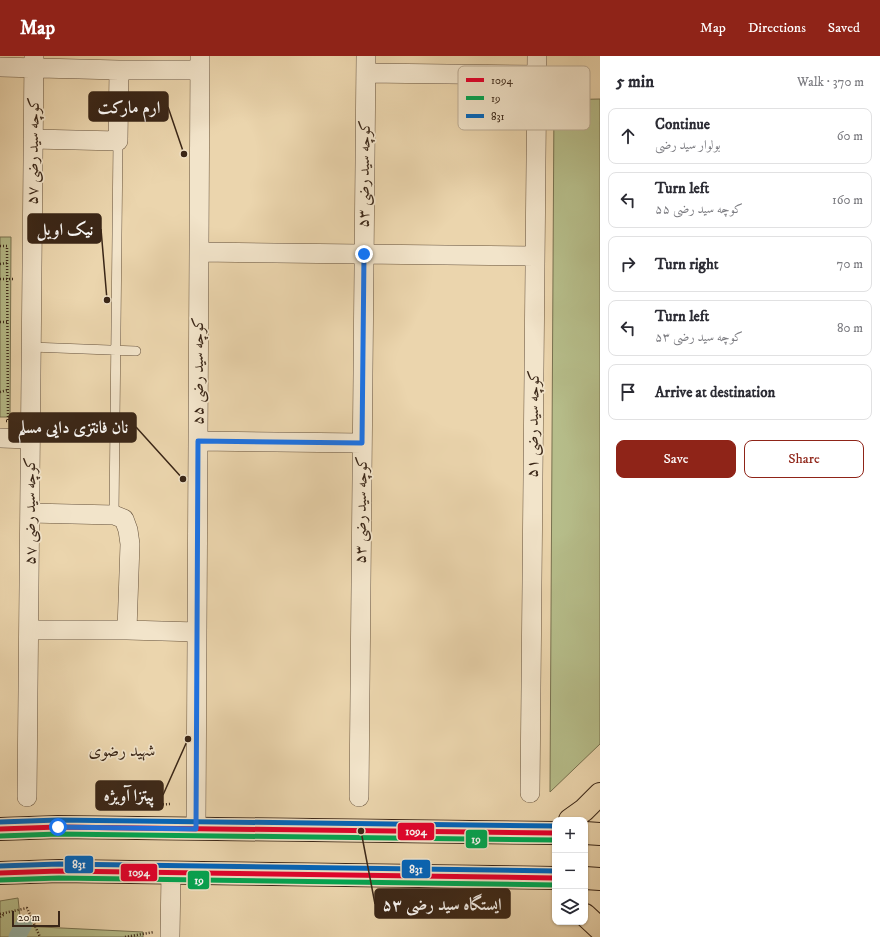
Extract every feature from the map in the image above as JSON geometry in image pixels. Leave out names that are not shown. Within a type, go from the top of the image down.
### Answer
[{"type":"main road","points":[[574,817],[584,810],[600,794]]},
{"type":"main road","points":[[0,829],[58,827],[552,832]]},
{"type":"main road","points":[[588,833],[600,834]]},
{"type":"main road","points":[[0,873],[59,871],[552,878]]},
{"type":"main road","points":[[528,878],[552,892]]},
{"type":"main road","points":[[588,878],[600,879]]},
{"type":"main road","points":[[588,918],[600,929]]},
{"type":"street","points":[[0,67],[34,62],[118,70],[200,63]]},
{"type":"street","name":"کوچه سید رضی ۵۷","points":[[27,797],[34,62]]},
{"type":"street","name":"کوچه سید رضی ۵۵","points":[[196,829],[200,63]]},
{"type":"street","points":[[366,65],[458,70]]},
{"type":"street","name":"کوچه سید رضی ۵۳","points":[[358,797],[366,65]]},
{"type":"street","points":[[33,139],[118,141],[118,70]]},
{"type":"street","name":"کوچه سید رضی ۵۱","points":[[530,793],[536,130]]},
{"type":"street","points":[[199,252],[535,256]]},
{"type":"street","points":[[0,438],[30,439]]},
{"type":"street","points":[[198,441],[362,443]]},
{"type":"street","points":[[30,513],[114,515],[124,519],[128,530],[130,544],[127,630]]},
{"type":"street","points":[[29,630],[197,632]]},
{"type":"street","points":[[170,933],[171,873]]},
{"type":"lane","points":[[114,515],[118,141]]},
{"type":"lane","points":[[31,347],[136,351]]},
{"type":"path","points":[[0,246],[7,246],[8,322],[8,421],[0,421]]},
{"type":"path","points":[[0,264],[7,263]]},
{"type":"path","points":[[0,322],[8,322]]},
{"type":"path","points":[[0,392],[8,390]]},
{"type":"path","points":[[0,914],[27,908],[40,937]]},
{"type":"path","points":[[0,917],[7,912]]},
{"type":"path","points":[[125,937],[170,933]]},
{"type":"green space","points":[[590,99],[600,99],[600,744],[550,792],[554,130],[590,130]]},
{"type":"green space","points":[[0,237],[11,237],[10,417],[0,417]]},
{"type":"green space","points":[[18,898],[21,926],[143,932],[143,937],[0,937],[0,901]]},
{"type":"waterway","points":[[17,937],[24,924]]},
{"type":"transit line","name":"831","points":[[0,822],[58,820],[552,826]]},
{"type":"transit line","name":"1094","points":[[0,829],[58,827],[552,833]]},
{"type":"transit line","name":"19","points":[[0,836],[58,834],[552,840]]},
{"type":"transit line","name":"831","points":[[0,866],[59,864],[552,871]]},
{"type":"transit line","name":"1094","points":[[0,873],[59,871],[552,878]]},
{"type":"transit line","name":"19","points":[[0,880],[59,878],[552,885]]},
{"type":"place","name":"ارم مارکت","points":[[184,154]]},
{"type":"place","name":"نیک اویل","points":[[107,300]]},
{"type":"place","name":"نان فانتزی دایی مسلم","points":[[183,479]]},
{"type":"place","name":"پیتزا آویژه","points":[[188,739]]},
{"type":"place","name":"ایستگاه سید رضی ۵۳","points":[[361,831]]},
{"type":"district","name":"شهید رضوی","points":[[122,751]]},
{"type":"route","points":[[58,827],[196,829],[198,441],[362,443],[364,254]]}]
